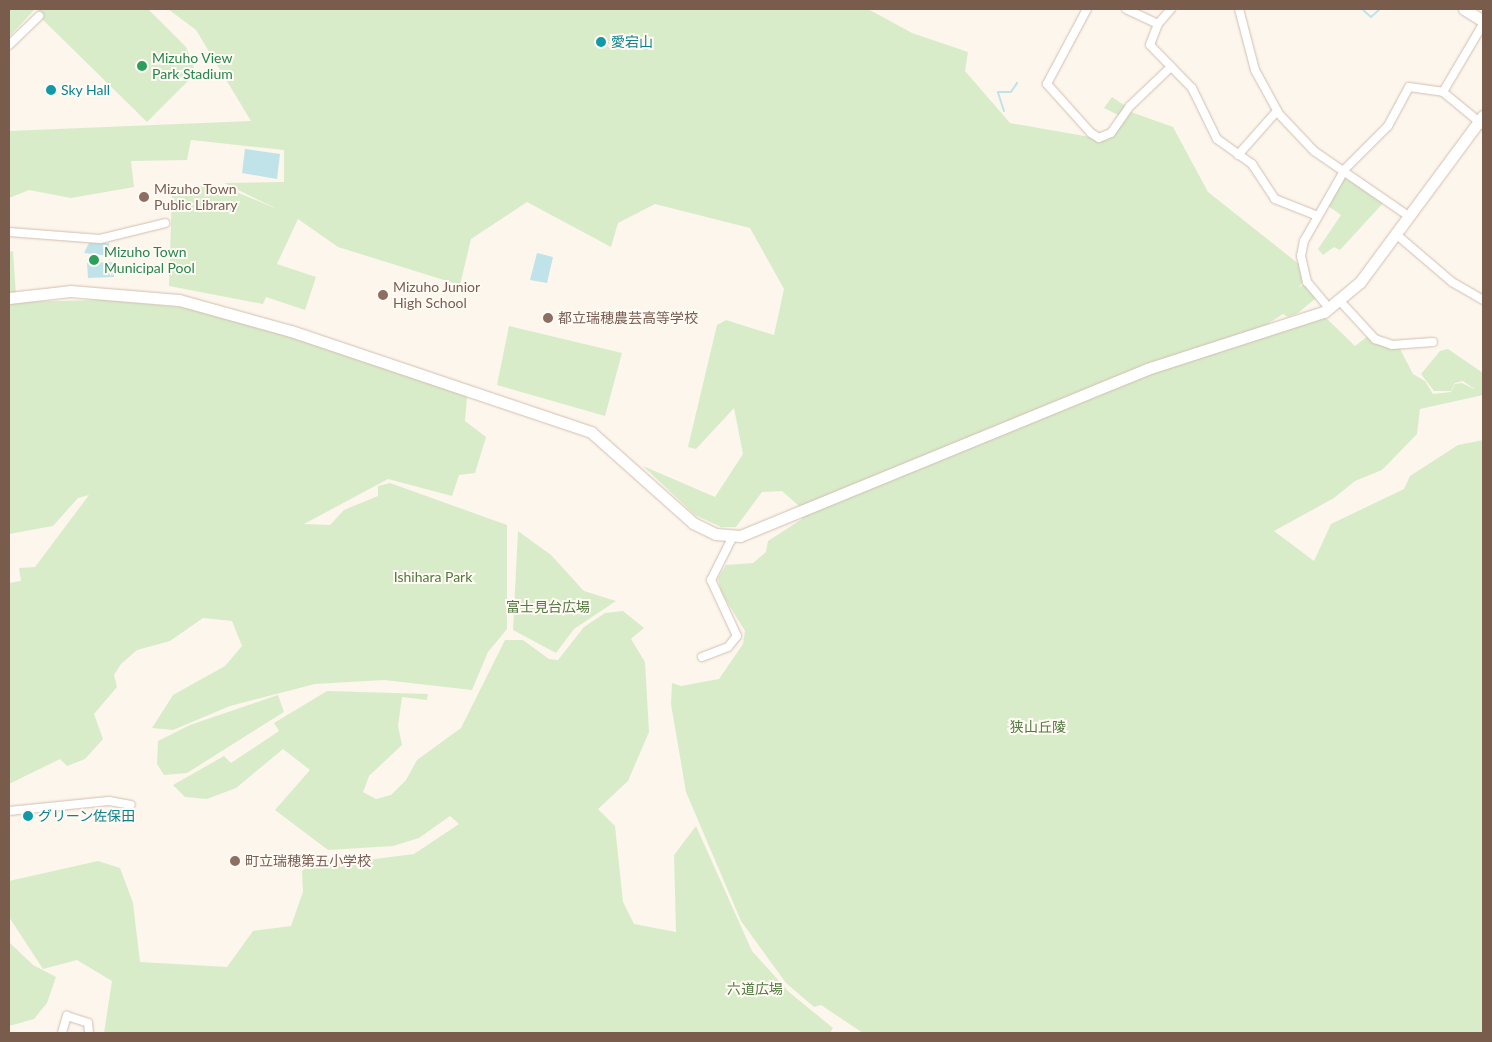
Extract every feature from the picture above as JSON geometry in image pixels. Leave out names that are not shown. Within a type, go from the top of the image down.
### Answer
[{"type":"street","points":[[1087,9],[1047,84],[1091,133],[1099,138],[1111,134],[1130,106],[1171,67]]},
{"type":"street","points":[[1126,9],[1158,24]]},
{"type":"street","points":[[1171,9],[1158,24],[1150,45],[1192,88],[1217,140],[1252,164],[1275,198],[1318,216]]},
{"type":"street","points":[[1239,9],[1255,70],[1277,111],[1314,151],[1345,169],[1410,218]]},
{"type":"street","points":[[1464,9],[1483,20]]},
{"type":"street","points":[[9,45],[39,16]]},
{"type":"street","points":[[1443,92],[1483,24]]},
{"type":"street","points":[[9,298],[70,291],[179,300],[292,331],[591,432],[624,457],[693,523],[733,536],[780,522],[926,457],[1147,369],[1329,308],[1340,301],[1397,235],[1482,121],[1443,92],[1409,88],[1388,126],[1345,169],[1318,216],[1300,256],[1307,282],[1329,308]]},
{"type":"street","points":[[1238,155],[1277,111]]},
{"type":"street","points":[[9,232],[100,239],[166,223]]},
{"type":"street","points":[[1397,235],[1452,282],[1483,300]]},
{"type":"street","points":[[1340,301],[1374,339],[1392,345],[1433,342]]},
{"type":"street","points":[[702,657],[728,647],[737,636],[711,580],[733,536]]},
{"type":"street","points":[[9,811],[110,801],[130,805]]},
{"type":"street","points":[[62,1033],[67,1016],[88,1022],[89,1033]]},
{"type":"green space","points":[[9,9],[35,9],[9,37]]},
{"type":"green space","name":"Mizuho View Park Stadium","points":[[40,9],[148,9],[186,47],[196,73],[147,122],[36,13]]},
{"type":"green space","name":"狭山丘陵","points":[[168,9],[868,9],[912,33],[968,52],[965,71],[1010,123],[1107,140],[1131,112],[1173,127],[1208,192],[1300,265],[1303,281],[1299,288],[1305,283],[1316,298],[1298,313],[1288,317],[1283,314],[1269,323],[1268,336],[1324,316],[1355,346],[1368,336],[1398,345],[1413,374],[1425,381],[1433,394],[1451,392],[1455,384],[1462,383],[1476,390],[1463,381],[1455,383],[1451,391],[1434,391],[1421,374],[1440,351],[1448,349],[1483,373],[1483,395],[1420,409],[1417,434],[1382,470],[1355,481],[1334,498],[1274,531],[1314,561],[1331,524],[1404,489],[1410,476],[1458,445],[1483,440],[1483,1033],[863,1033],[821,1005],[814,1007],[786,983],[741,921],[686,792],[671,704],[672,683],[681,686],[719,679],[743,644],[745,631],[721,592],[718,578],[726,565],[753,563],[766,552],[768,541],[802,519],[799,506],[782,491],[762,492],[736,527],[721,527],[695,515],[643,466],[715,497],[743,454],[734,408],[696,449],[688,447],[717,325],[726,320],[774,335],[784,289],[750,228],[655,204],[618,223],[611,247],[527,202],[471,239],[460,285],[338,247],[298,219],[277,264],[316,277],[305,310],[266,297],[263,304],[169,286],[172,192],[201,186],[232,190],[279,210],[224,183],[284,182],[284,150],[191,140],[187,160],[131,161],[134,187],[71,198],[29,190],[9,198],[9,131],[251,121],[196,30]]},
{"type":"green space","points":[[1112,97],[1127,107],[1122,117],[1104,108]]},
{"type":"green space","points":[[1345,174],[1384,202],[1340,250],[1334,247],[1323,255],[1318,249],[1341,215],[1328,206]]},
{"type":"green space","points":[[13,251],[16,295],[9,296],[9,252]]},
{"type":"green space","name":"Ishihara Park","points":[[104,300],[201,309],[358,357],[467,397],[465,421],[486,437],[475,473],[459,475],[452,496],[388,479],[304,524],[330,525],[344,510],[378,496],[378,486],[390,483],[507,525],[507,629],[488,652],[472,690],[384,680],[315,684],[230,706],[173,730],[152,728],[173,695],[225,666],[242,646],[232,621],[203,618],[170,641],[137,650],[121,664],[114,675],[117,687],[94,714],[103,739],[85,759],[67,766],[60,759],[9,784],[9,583],[21,581],[19,568],[35,567],[89,495],[78,498],[53,526],[9,534],[9,302]]},
{"type":"green space","points":[[509,326],[622,353],[605,416],[497,385]]},
{"type":"green space","name":"富士見台広場","points":[[518,531],[551,555],[584,591],[616,601],[574,629],[556,653],[513,630]]},
{"type":"green space","name":"六道広場","points":[[623,611],[644,628],[631,639],[645,662],[649,732],[628,781],[598,809],[615,826],[623,902],[634,924],[676,932],[674,855],[696,826],[752,951],[789,992],[833,1028],[830,1033],[104,1033],[112,981],[77,960],[43,969],[9,917],[9,881],[98,861],[120,868],[133,903],[140,962],[227,967],[253,931],[291,926],[303,892],[302,871],[317,857],[343,863],[414,854],[459,824],[450,816],[419,838],[393,846],[328,850],[275,810],[310,770],[283,749],[236,788],[207,799],[185,797],[173,785],[224,756],[231,763],[279,731],[274,723],[327,691],[428,694],[427,700],[402,697],[398,726],[402,745],[369,776],[363,792],[376,799],[391,795],[406,780],[417,760],[461,728],[505,640],[523,640],[549,659],[558,660],[584,627],[605,613]]},
{"type":"green space","points":[[278,695],[284,712],[187,773],[164,775],[157,764],[158,741],[190,725]]},
{"type":"green space","points":[[9,942],[33,965],[56,977],[47,1003],[34,1019],[9,1026]]},
{"type":"water","points":[[245,149],[280,154],[277,179],[242,173]]},
{"type":"water","points":[[89,243],[109,243],[110,256],[84,253]]},
{"type":"water","points":[[537,253],[553,257],[547,283],[530,280]]},
{"type":"water","points":[[114,262],[114,277],[88,278],[87,263]]},
{"type":"waterway","points":[[1362,9],[1371,17],[1380,9]]},
{"type":"waterway","points":[[1004,111],[998,92],[1011,92],[1017,83]]},
{"type":"place","name":"愛宕山","points":[[601,42]]},
{"type":"place","name":"Mizuho View Park Stadium","points":[[142,66]]},
{"type":"place","name":"Sky Hall","points":[[51,90]]},
{"type":"place","name":"Mizuho Town Public Library","points":[[144,197]]},
{"type":"place","name":"Mizuho Town Municipal Pool","points":[[94,260]]},
{"type":"place","name":"Mizuho Junior High School","points":[[383,295]]},
{"type":"place","name":"都立瑞穂農芸高等学校","points":[[548,318]]},
{"type":"place","name":"グリーン佐保田","points":[[28,816]]},
{"type":"place","name":"町立瑞穂第五小学校","points":[[235,861]]}]
